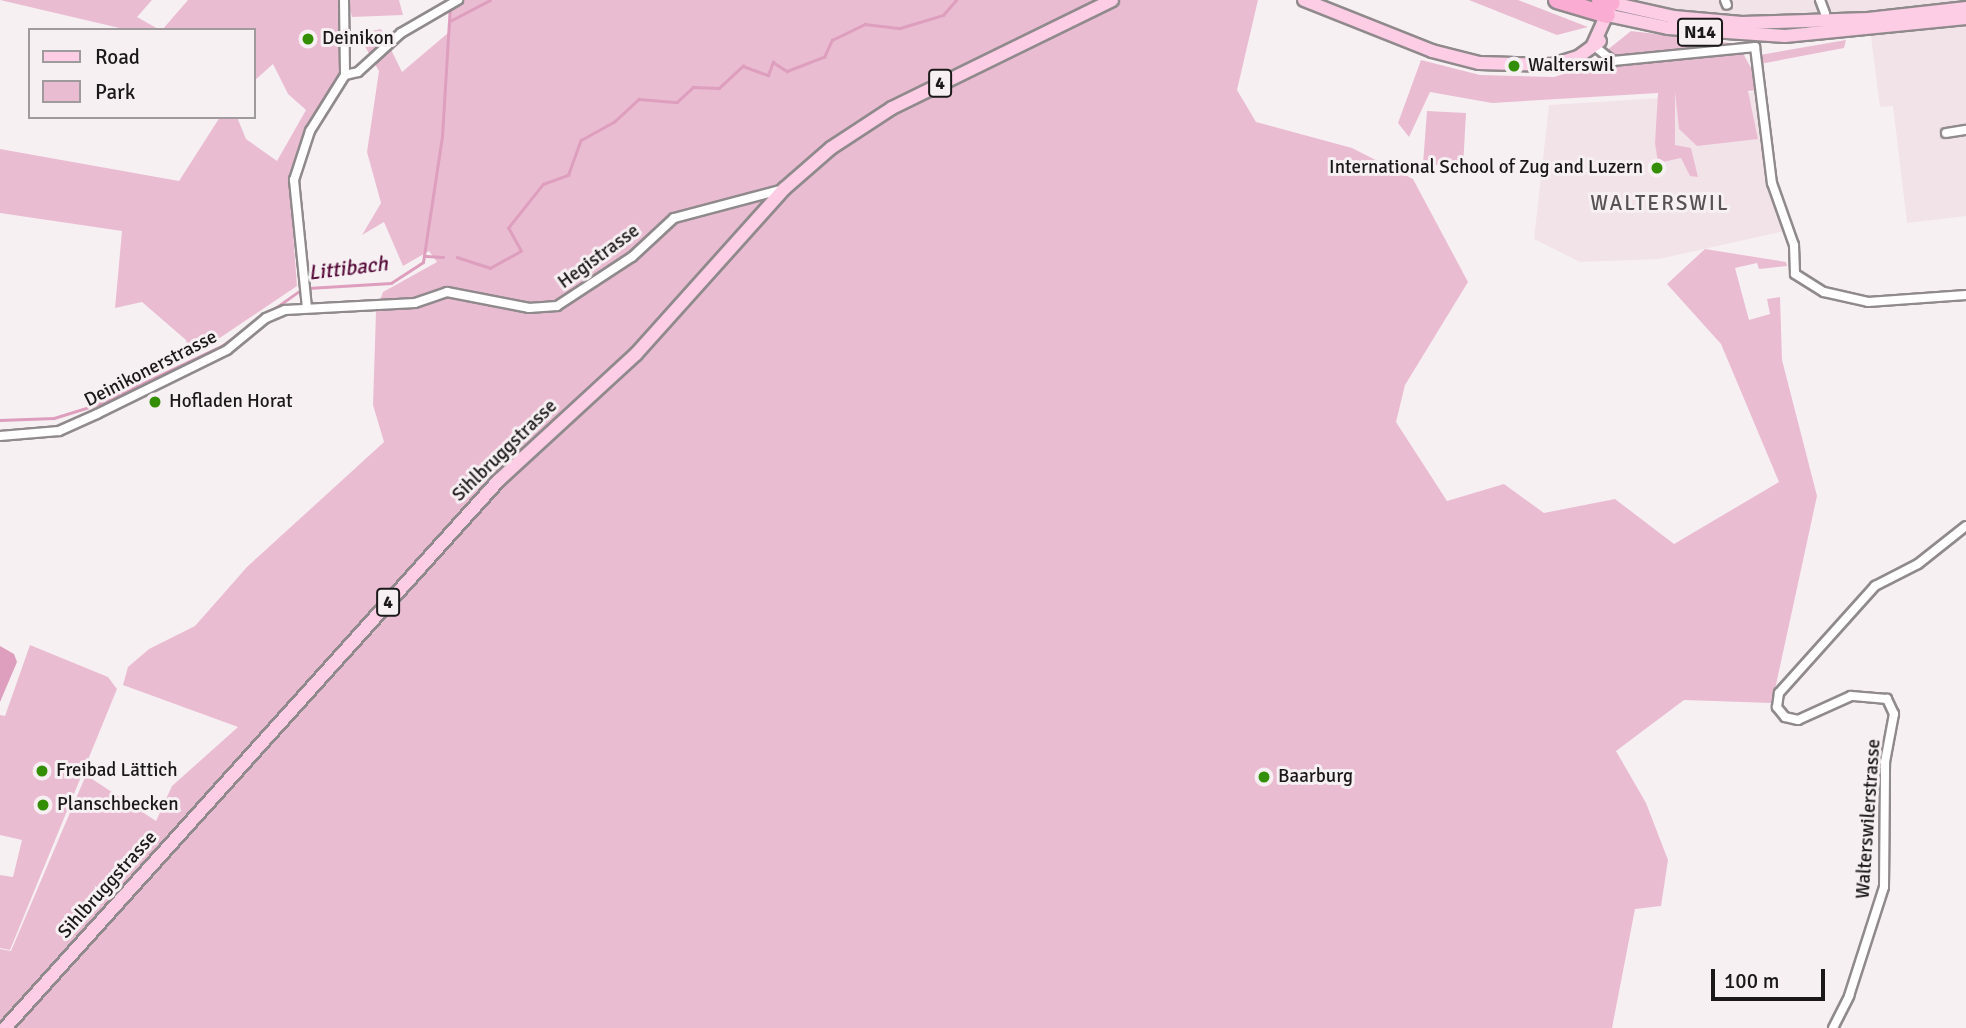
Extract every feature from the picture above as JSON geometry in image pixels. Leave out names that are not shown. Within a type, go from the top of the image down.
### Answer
[{"type":"highway","points":[[1557,0],[1613,6]]},
{"type":"main road","name":"Sihlbruggstrasse","points":[[5,1028],[499,480],[636,354],[784,189],[831,148],[892,108],[1111,0]]},
{"type":"main road","points":[[1304,0],[1432,51],[1479,63],[1552,65],[1578,57],[1593,45],[1613,6]]},
{"type":"main road","name":"N14","points":[[1613,6],[1707,21],[1770,24],[1966,8]]},
{"type":"main road","name":"N14","points":[[1613,6],[1668,29],[1785,36],[1966,18]]},
{"type":"street","points":[[307,308],[295,180],[299,158],[345,75],[344,0]]},
{"type":"street","points":[[1820,0],[1825,13]]},
{"type":"street","points":[[345,75],[358,72],[401,33],[457,1]]},
{"type":"street","points":[[1593,45],[1613,61],[1755,47],[1772,183],[1794,245],[1795,274],[1824,292],[1868,302],[1966,295]]},
{"type":"street","points":[[1946,133],[1966,130]]},
{"type":"street","name":"Hegistrasse","points":[[307,308],[415,303],[447,292],[529,308],[557,306],[632,257],[674,218],[784,189]]},
{"type":"street","name":"Deinikonerstrasse","points":[[0,436],[59,431],[227,350],[266,318],[307,308]]},
{"type":"street","name":"Walterswilerstrasse","points":[[1833,1028],[1849,996],[1884,887],[1885,762],[1894,714],[1886,699],[1851,696],[1798,720],[1785,716],[1777,707],[1779,693],[1875,586],[1918,564],[1966,526]]},
{"type":"shaded area","points":[[1637,0],[1966,0],[1966,216],[1907,223],[1893,106],[1880,107],[1870,29],[1682,11]]},
{"type":"shaded area","name":"International School of Zug and Luzern","points":[[1758,92],[1785,231],[1659,259],[1580,262],[1534,239],[1549,105]]},
{"type":"shaded area","points":[[0,646],[14,654],[17,662],[0,702]]},
{"type":"green space","points":[[0,0],[152,0],[137,17],[156,28],[119,28]]},
{"type":"green space","points":[[188,0],[339,0],[344,17],[339,75],[309,121],[289,178],[297,286],[190,358],[186,340],[142,302],[115,308],[122,231],[0,213],[0,149],[179,181],[219,119],[238,119],[246,139],[277,161],[306,110],[288,94],[273,64],[256,79],[256,28],[164,28]]},
{"type":"green space","points":[[348,0],[399,0],[403,15],[352,17]]},
{"type":"green space","points":[[451,0],[1258,0],[1237,90],[1256,122],[1352,148],[1413,179],[1468,282],[1405,385],[1396,422],[1447,501],[1504,484],[1544,513],[1615,499],[1674,544],[1779,482],[1721,344],[1667,284],[1705,249],[1786,262],[1787,266],[1759,269],[1757,263],[1735,268],[1749,320],[1770,314],[1767,299],[1780,297],[1782,360],[1817,496],[1772,703],[1684,700],[1616,751],[1646,803],[1668,860],[1661,906],[1635,909],[1612,1028],[14,1028],[407,595],[404,577],[176,834],[0,1022],[0,949],[11,951],[86,775],[156,821],[172,786],[238,727],[123,685],[128,667],[149,649],[195,626],[247,567],[384,442],[373,405],[376,312],[383,292],[437,262],[429,251],[403,266],[384,222],[362,235],[381,203],[367,152],[379,71],[358,34],[381,29],[402,72],[448,33]]},
{"type":"green space","points":[[1469,0],[1518,0],[1588,27],[1557,35]]},
{"type":"green space","points":[[1631,31],[1738,44],[1763,90],[1748,91],[1758,139],[1697,146],[1679,129],[1675,92],[1675,145],[1691,148],[1698,177],[1690,176],[1681,158],[1658,163],[1655,143],[1658,93],[1492,103],[1430,92],[1409,137],[1398,123],[1421,60],[1480,75],[1554,77],[1586,67]]},
{"type":"green space","points":[[1846,40],[1844,48],[1760,64],[1760,55]]},
{"type":"green space","points":[[1427,111],[1466,113],[1463,167],[1423,164]]},
{"type":"green space","name":"Freibad Lättich","points":[[30,645],[108,677],[117,689],[10,950],[0,948],[0,875],[13,877],[22,840],[0,835],[0,715],[5,716]]},
{"type":"waterway","points":[[450,21],[490,0]]},
{"type":"waterway","points":[[457,257],[490,268],[521,251],[508,228],[543,184],[568,175],[581,140],[614,122],[639,99],[677,102],[693,87],[719,88],[743,66],[768,75],[773,62],[787,71],[824,57],[832,40],[865,24],[900,28],[943,15],[956,0]]},
{"type":"waterway","name":"Littibach","points":[[308,288],[391,283],[423,262],[442,136],[450,7]]},
{"type":"waterway","points":[[426,256],[443,257]]},
{"type":"waterway","name":"Littibach","points":[[0,420],[54,418],[99,404],[223,345],[302,289]]},
{"type":"place","name":"Deinikon","points":[[308,39]]},
{"type":"place","name":"Walterswil","points":[[1514,66]]},
{"type":"place","name":"International School of Zug and Luzern","points":[[1657,168]]},
{"type":"place","name":"Hofladen Horat","points":[[155,402]]},
{"type":"place","name":"Freibad Lättich","points":[[42,771]]},
{"type":"place","name":"Baarburg","points":[[1264,777]]},
{"type":"place","name":"Planschbecken","points":[[43,805]]},
{"type":"district","name":"WALTERSWIL","points":[[1660,203]]}]
